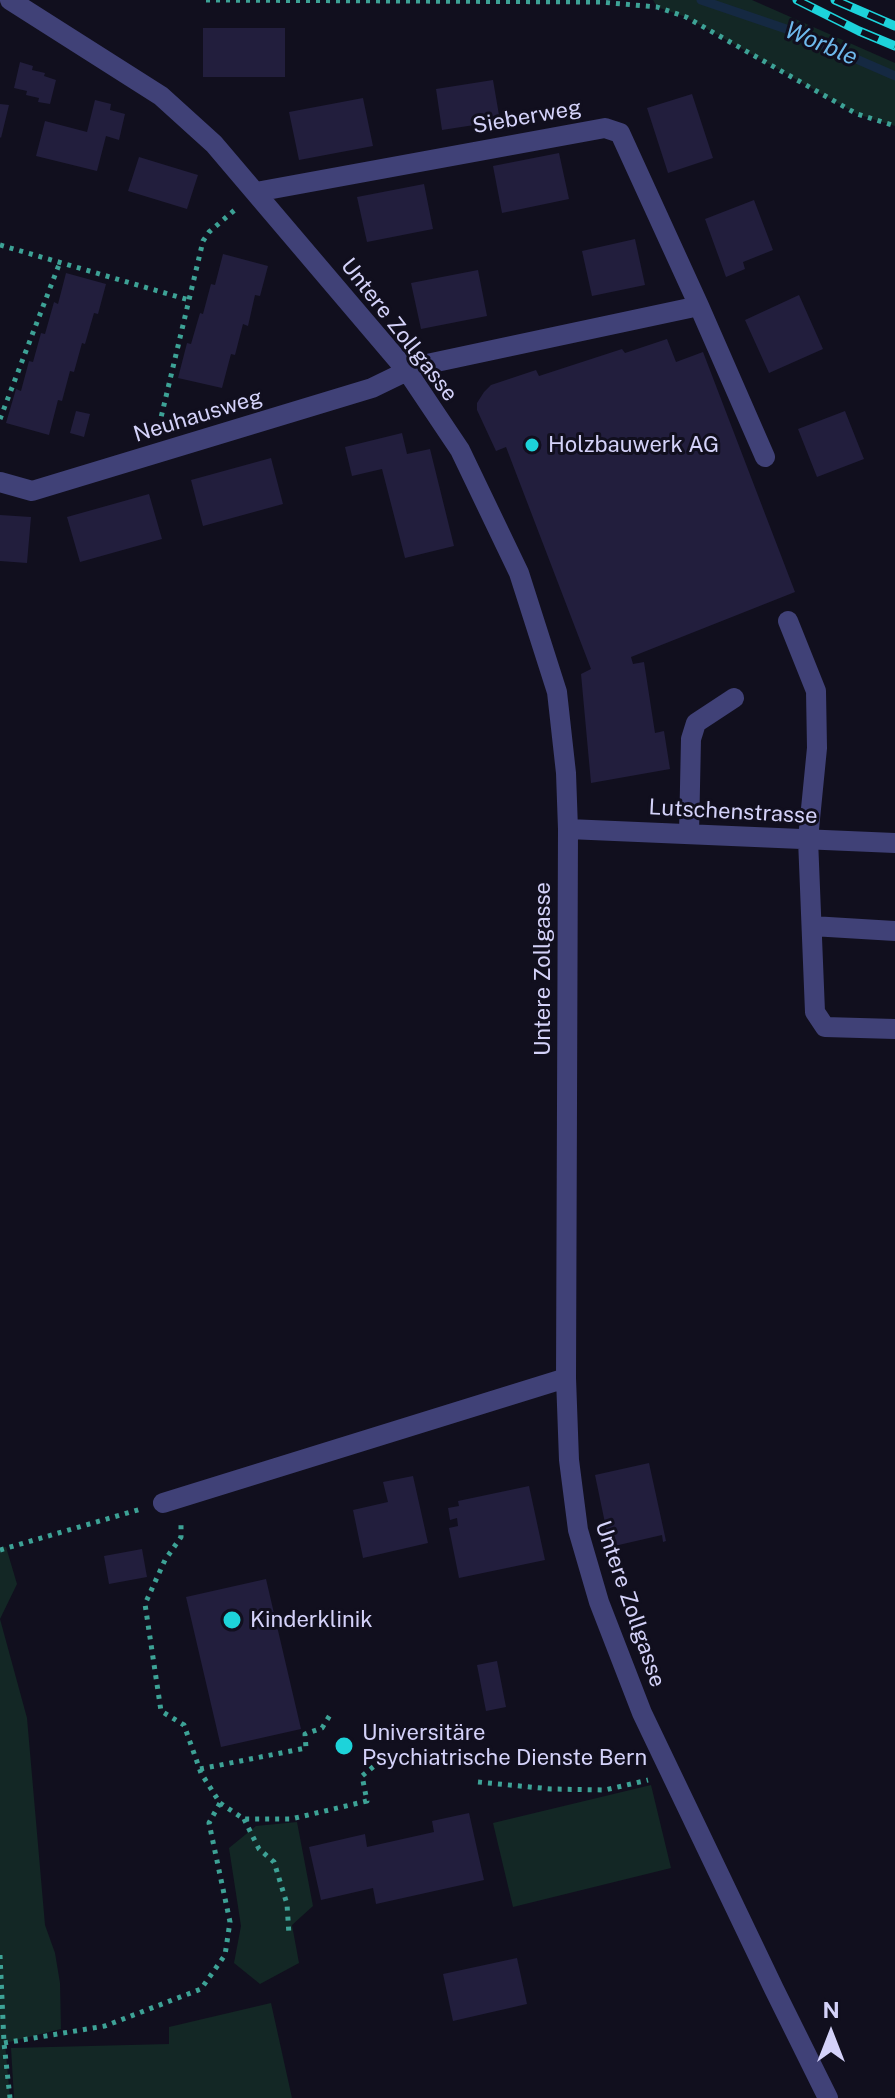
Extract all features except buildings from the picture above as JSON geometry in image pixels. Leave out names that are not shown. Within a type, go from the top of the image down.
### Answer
[{"type":"street","name":"Untere Zollgasse","points":[[10,0],[161,96],[214,144],[407,371],[460,450],[519,573],[557,692],[566,773],[566,1378],[569,1460],[578,1530],[599,1602],[642,1713],[828,2098]]},
{"type":"street","name":"Sieberweg","points":[[256,192],[605,128],[620,133],[765,457]]},
{"type":"street","points":[[407,371],[699,306]]},
{"type":"street","name":"Neuhausweg","points":[[0,482],[32,491],[372,388],[407,371]]},
{"type":"street","points":[[788,621],[816,691],[817,748],[808,839],[815,1012],[825,1027],[895,1029]]},
{"type":"street","points":[[689,834],[691,739],[696,723],[734,698]]},
{"type":"street","name":"Lutschenstrasse","points":[[568,829],[895,843]]},
{"type":"street","points":[[812,926],[895,931]]},
{"type":"street","points":[[172,1501],[566,1378]]},
{"type":"path","points":[[206,0],[600,2],[657,7],[686,17],[857,114],[895,126]]},
{"type":"path","points":[[153,454],[203,241],[209,232],[256,192]]},
{"type":"path","points":[[0,245],[189,300]]},
{"type":"path","points":[[0,419],[60,262]]},
{"type":"path","points":[[0,1550],[172,1501],[181,1537],[165,1560],[145,1604],[161,1711],[184,1725],[200,1769],[220,1803],[244,1819],[259,1849],[274,1862],[287,1904],[289,1935]]},
{"type":"path","points":[[200,1769],[306,1748],[305,1734],[322,1728],[330,1715]]},
{"type":"path","points":[[244,1819],[291,1819],[367,1801],[362,1776],[389,1754]]},
{"type":"path","points":[[478,1782],[605,1790],[671,1774]]},
{"type":"path","points":[[4,2043],[105,2026],[201,1989],[225,1955],[230,1922],[209,1823],[220,1803]]},
{"type":"path","points":[[0,1955],[10,2098]]},
{"type":"green space","points":[[653,0],[752,0],[895,63],[895,126],[857,114],[686,17],[657,7]]},
{"type":"green space","points":[[6,1547],[17,1584],[0,1619],[0,1548]]},
{"type":"green space","points":[[0,1619],[27,1718],[45,1925],[55,1953],[60,1983],[61,2029],[5,2043],[10,2098],[0,2098]]},
{"type":"green space","points":[[651,1785],[671,1868],[513,1907],[493,1823]]},
{"type":"green space","points":[[297,1822],[313,1906],[292,1925],[299,1963],[260,1984],[234,1963],[241,1926],[229,1848],[256,1826]]},
{"type":"green space","points":[[271,2003],[292,2098],[14,2098],[11,2048],[169,2044],[169,2027]]},
{"type":"waterway","name":"Worble","points":[[701,0],[792,31],[895,76]]},
{"type":"railway","points":[[797,0],[895,46]]},
{"type":"railway","points":[[835,0],[895,26]]},
{"type":"place","name":"Holzbauwerk AG","points":[[532,445]]},
{"type":"place","name":"Kinderklinik","points":[[232,1620]]},
{"type":"place","name":"Universitäre Psychiatrische Dienste Bern","points":[[344,1746]]}]
